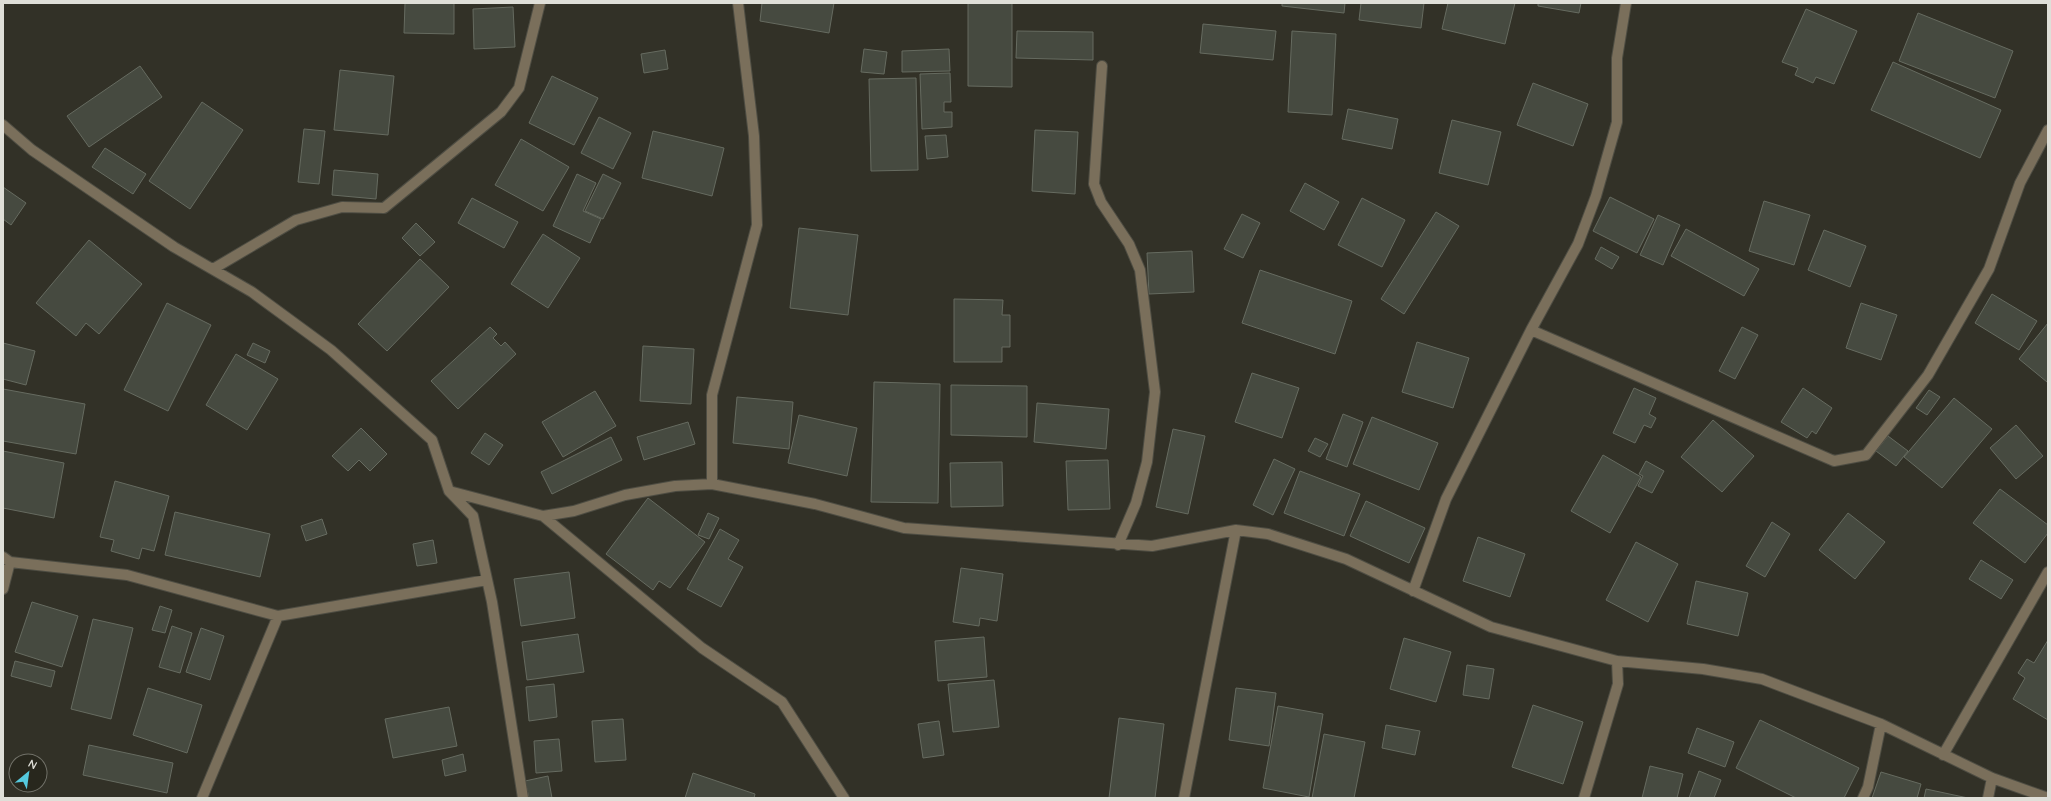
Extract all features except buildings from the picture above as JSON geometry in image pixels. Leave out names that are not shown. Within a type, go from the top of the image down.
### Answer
[{"type":"street","points":[[213,269],[296,220],[342,207],[384,208],[501,112],[519,88],[540,3]]},
{"type":"street","points":[[712,484],[712,395],[756,225],[754,136],[738,3]]},
{"type":"street","points":[[1413,590],[1446,499],[1531,330],[1578,244],[1596,196],[1617,122],[1617,58],[1626,3]]},
{"type":"street","points":[[1102,66],[1094,184],[1101,202],[1129,244],[1140,270],[1154,392],[1147,462],[1136,503],[1118,545]]},
{"type":"street","points":[[3,125],[38,155],[174,247],[252,292],[331,350],[432,440],[449,491],[473,516],[492,602],[523,798]]},
{"type":"street","points":[[1531,330],[1834,461],[1866,455],[1928,376],[1989,269],[2020,183],[2048,130]]},
{"type":"street","points":[[543,516],[574,510],[625,495],[675,486],[712,484],[815,504],[904,528],[1118,545],[1152,546],[1236,530],[1268,534],[1346,559],[1491,627],[1617,661],[1703,669],[1762,679],[1882,724],[1992,778],[2048,798]]},
{"type":"street","points":[[449,491],[543,516],[702,648],[782,702],[844,798]]},
{"type":"street","points":[[1184,798],[1236,530]]},
{"type":"street","points":[[3,589],[6,560],[127,574],[278,616],[487,580]]},
{"type":"street","points":[[1944,755],[2048,572]]},
{"type":"street","points":[[202,798],[278,616]]},
{"type":"street","points":[[1584,798],[1618,684],[1617,661]]},
{"type":"street","points":[[1863,798],[1868,786],[1882,724]]},
{"type":"street","points":[[1988,798],[1992,778]]}]
